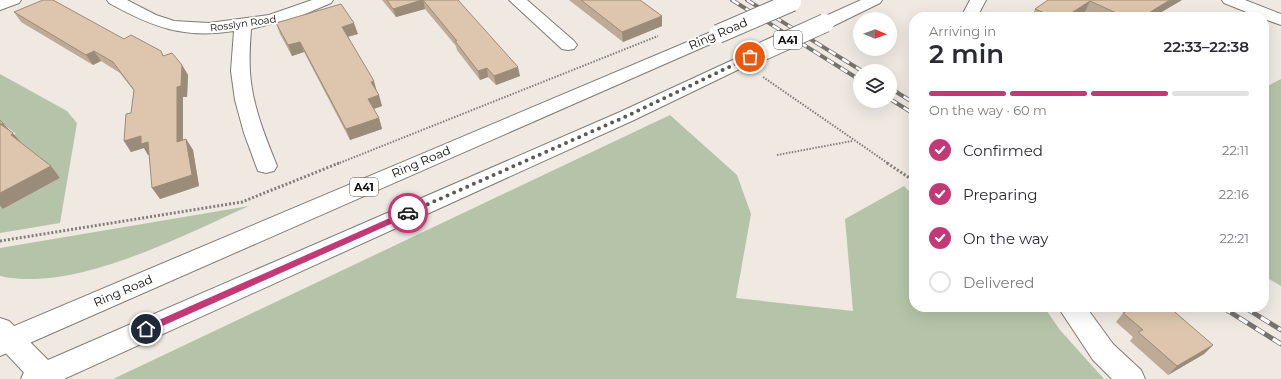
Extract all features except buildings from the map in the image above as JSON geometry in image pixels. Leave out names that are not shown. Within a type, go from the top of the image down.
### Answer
[{"type":"main road","points":[[0,5],[13,0]]},
{"type":"main road","name":"Rosslyn Road","points":[[115,0],[146,16],[173,26],[204,28],[243,25],[288,16],[325,0]]},
{"type":"main road","points":[[517,0],[568,45]]},
{"type":"main road","name":"A41","points":[[42,378],[620,119],[874,0]]},
{"type":"main road","points":[[972,12],[978,0]]},
{"type":"main road","points":[[1230,0],[1261,12]]},
{"type":"main road","name":"Ring Road","points":[[4,337],[794,1]]},
{"type":"main road","points":[[1269,15],[1281,20]]},
{"type":"main road","points":[[243,25],[241,76],[243,94],[252,130],[266,166]]},
{"type":"main road","points":[[1074,312],[1103,352],[1131,379]]},
{"type":"main road","points":[[4,337],[42,378]]},
{"type":"path","points":[[0,241],[242,202],[661,35]]},
{"type":"path","points":[[746,59],[852,140],[909,178]]},
{"type":"path","points":[[777,155],[852,140]]},
{"type":"green space","points":[[0,74],[67,111],[77,123],[60,223],[0,233],[0,206],[3,209],[60,178],[0,142],[16,134],[3,124],[0,126]]},
{"type":"green space","points":[[1281,79],[1281,286],[1269,279],[1269,85]]},
{"type":"green space","points":[[670,115],[737,175],[751,214],[736,298],[853,311],[845,219],[904,186],[909,191],[909,312],[1047,312],[1060,330],[1104,379],[113,379]]},
{"type":"green space","points":[[249,206],[160,246],[127,259],[94,269],[61,276],[29,279],[0,276],[0,248]]},
{"type":"railway","points":[[732,0],[853,76]]},
{"type":"railway","points":[[747,0],[853,65]]},
{"type":"railway","points":[[897,92],[909,100]]},
{"type":"railway","points":[[897,103],[909,111]]},
{"type":"railway","points":[[1230,312],[1281,344]]},
{"type":"railway","points":[[1252,312],[1281,330]]},
{"type":"way so far","points":[[408,213],[627,116],[750,57]]},
{"type":"route","points":[[146,329],[408,213]]}]
